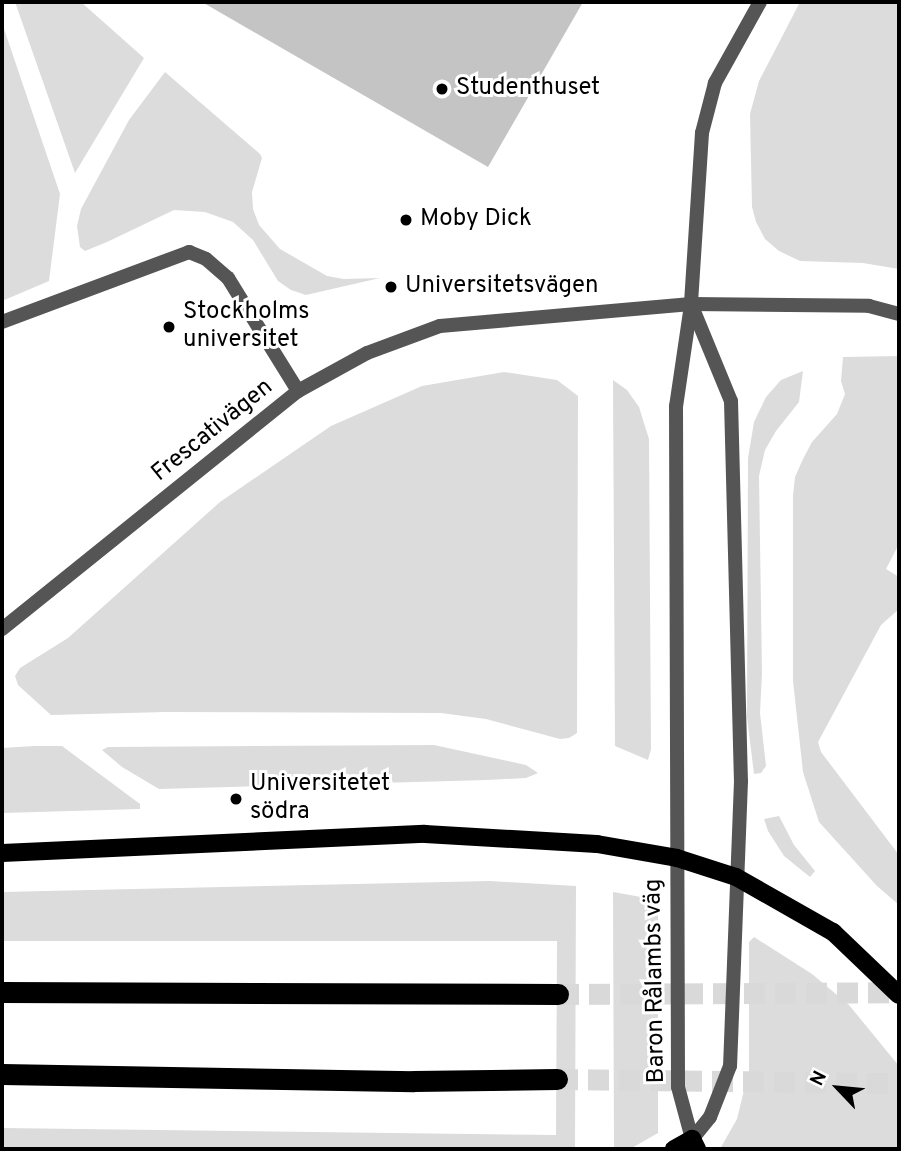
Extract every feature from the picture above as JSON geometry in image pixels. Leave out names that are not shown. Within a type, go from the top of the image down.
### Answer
[{"type":"highway","points":[[2,992],[558,995]]},
{"type":"highway","points":[[2,1074],[414,1081],[557,1079]]},
{"type":"main road","points":[[2,853],[425,834],[597,844],[677,858],[736,877],[833,932],[899,995]]},
{"type":"main road","points":[[674,1149],[694,1144]]},
{"type":"street","name":"Baron Rålambs väg","points":[[694,1144],[678,1087],[676,406],[691,304],[702,133],[715,83],[760,2]]},
{"type":"street","points":[[2,322],[188,252],[206,259],[228,278],[298,391]]},
{"type":"street","points":[[694,1144],[710,1117],[730,1066],[741,780],[731,401],[691,304],[869,306],[899,314]]},
{"type":"street","name":"Frescativägen","points":[[2,629],[298,391],[367,353],[440,326],[691,304]]},
{"type":"shaded area","points":[[15,2],[81,2],[144,58],[75,173]]},
{"type":"shaded area","points":[[800,2],[899,2],[899,269],[863,263],[800,261],[779,251],[765,239],[756,222],[752,207],[750,114],[759,81]]},
{"type":"shaded area","points":[[2,23],[60,194],[49,281],[2,301]]},
{"type":"shaded area","points":[[165,72],[260,154],[262,158],[252,192],[253,209],[259,225],[280,249],[327,276],[344,279],[380,278],[306,295],[291,290],[278,281],[253,240],[233,222],[205,212],[174,210],[85,251],[80,247],[77,226],[81,209],[129,120]]},
{"type":"shaded area","points":[[899,356],[899,544],[886,569],[899,577],[899,609],[881,625],[818,742],[821,752],[899,855],[899,905],[877,886],[819,822],[803,772],[793,681],[793,496],[795,477],[803,459],[812,442],[837,414],[845,394],[841,381],[843,357]]},
{"type":"shaded area","points":[[803,371],[799,402],[765,450],[759,476],[762,673],[760,713],[766,766],[761,773],[754,774],[747,717],[748,458],[754,422],[766,397],[781,380]]},
{"type":"shaded area","points":[[504,372],[557,380],[578,396],[577,733],[560,739],[486,719],[441,713],[165,712],[51,715],[18,685],[15,676],[20,668],[68,638],[220,502],[331,426],[422,386]]},
{"type":"shaded area","points":[[613,380],[627,390],[639,407],[649,439],[651,749],[648,760],[615,746]]},
{"type":"shaded area","points":[[434,745],[526,765],[538,773],[526,778],[487,780],[159,789],[122,767],[102,750],[108,747]]},
{"type":"shaded area","points":[[62,746],[140,804],[140,809],[2,813],[2,748]]},
{"type":"shaded area","points":[[779,816],[794,845],[815,871],[810,877],[784,856],[768,831],[764,819]]},
{"type":"shaded area","points":[[490,881],[576,886],[575,1149],[2,1149],[2,1128],[556,1135],[557,941],[2,941],[2,892]]},
{"type":"shaded area","points":[[613,892],[658,900],[658,1133],[630,1149],[614,1149]]},
{"type":"shaded area","points":[[754,937],[812,974],[849,1005],[899,1066],[899,1149],[720,1149],[737,1119],[749,1070],[749,942]]},
{"type":"building","name":"Studenthuset","points":[[202,2],[583,2],[488,167]]},
{"type":"tunnel","points":[[558,994],[899,992]]},
{"type":"tunnel","points":[[557,1079],[899,1083]]},
{"type":"place","name":"Studenthuset","points":[[442,89]]},
{"type":"place","name":"Moby Dick","points":[[406,220]]},
{"type":"place","name":"Universitetsvägen","points":[[391,287]]},
{"type":"place","name":"Stockholms universitet","points":[[169,327]]},
{"type":"place","name":"Universitetet södra","points":[[236,799]]}]
